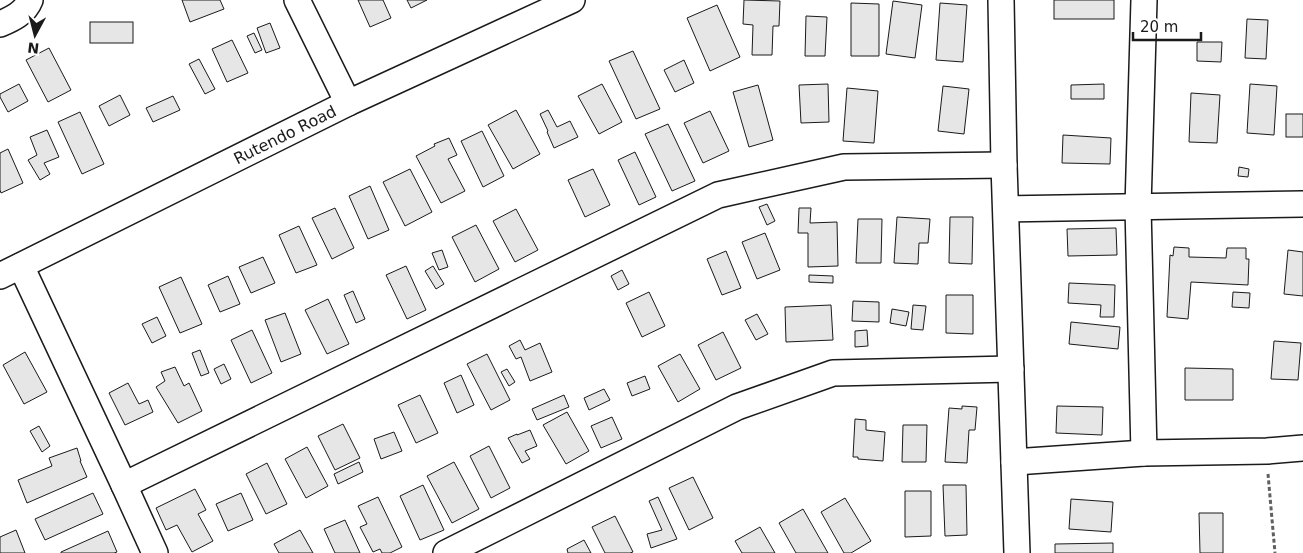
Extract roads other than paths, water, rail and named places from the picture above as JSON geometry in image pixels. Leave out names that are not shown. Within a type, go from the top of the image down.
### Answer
[{"type":"street","points":[[0,24],[16,17],[30,0]]},
{"type":"street","points":[[297,0],[348,103]]},
{"type":"street","name":"Rutendo Road","points":[[10,271],[348,103],[572,0]]},
{"type":"street","points":[[1001,0],[1004,165],[1017,553]]},
{"type":"street","points":[[1144,0],[1138,207],[1144,453]]},
{"type":"street","points":[[124,485],[718,195],[844,167],[1004,165]]},
{"type":"street","points":[[1006,209],[1303,204]]},
{"type":"street","points":[[10,271],[124,485],[155,553]]},
{"type":"street","points":[[446,553],[737,408],[833,374],[1011,369]]},
{"type":"street","points":[[1014,462],[1144,453],[1267,451],[1303,448]]}]
